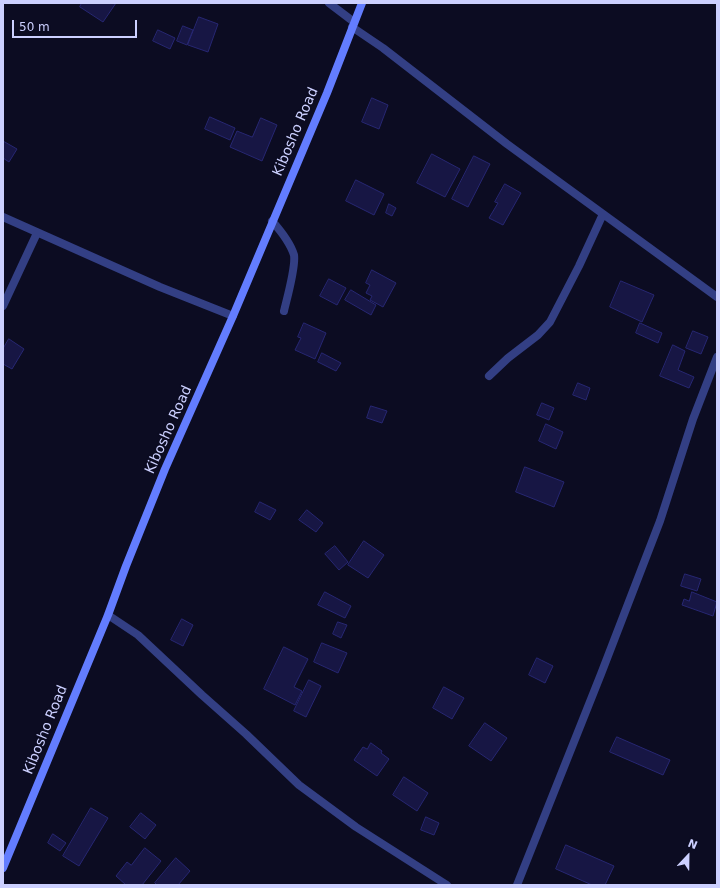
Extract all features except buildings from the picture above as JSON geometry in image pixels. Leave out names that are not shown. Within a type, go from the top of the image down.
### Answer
[{"type":"street","points":[[329,3],[353,25],[507,144],[717,297]]},
{"type":"street","name":"Kibosho Road","points":[[3,868],[108,615],[165,469],[233,316],[327,93],[362,3]]},
{"type":"street","points":[[489,376],[508,358],[538,335],[550,322],[579,266],[603,214]]},
{"type":"street","points":[[3,217],[160,287],[233,316]]},
{"type":"street","points":[[272,221],[282,234],[294,256],[292,276],[284,311]]},
{"type":"street","points":[[3,306],[37,233]]},
{"type":"street","points":[[517,885],[602,674],[660,521],[693,419],[717,356]]},
{"type":"street","points":[[108,615],[138,634],[299,785],[356,827],[446,885]]}]
